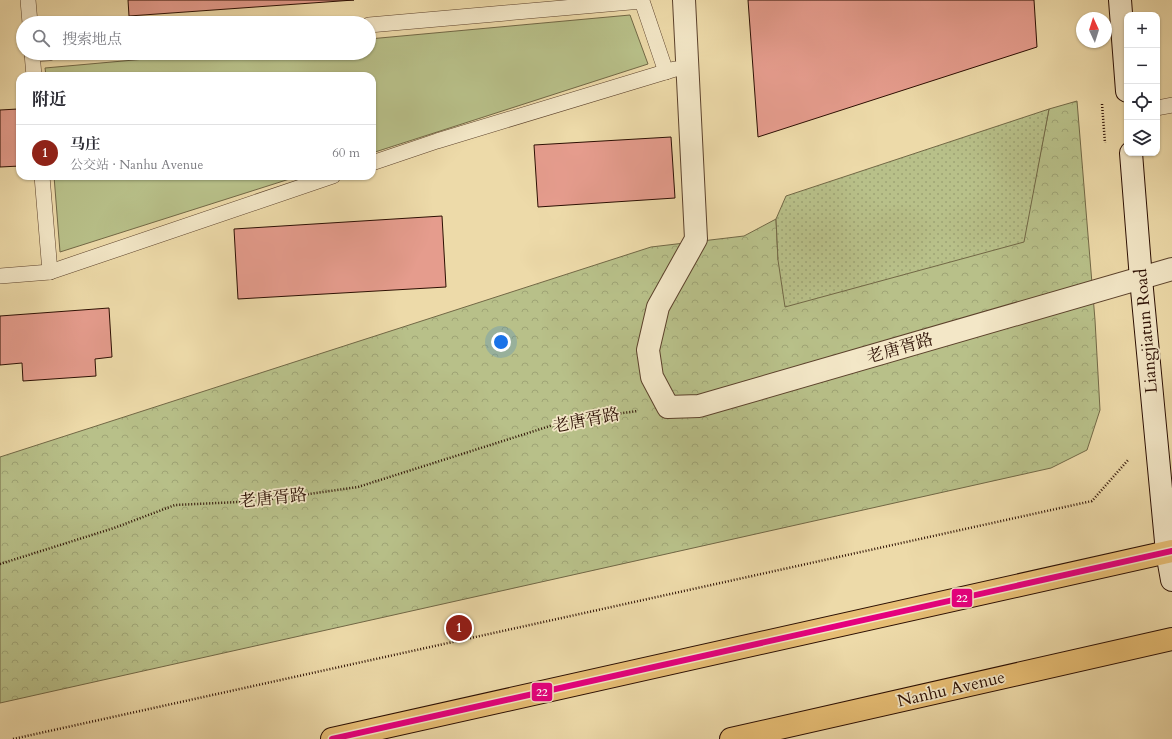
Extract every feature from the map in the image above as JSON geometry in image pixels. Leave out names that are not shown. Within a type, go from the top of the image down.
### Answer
[{"type":"highway","points":[[332,739],[1170,552]]},
{"type":"highway","name":"Nanhu Avenue","points":[[731,739],[1172,639]]},
{"type":"street","points":[[668,407],[652,377],[648,350],[658,307],[696,239],[684,0]]},
{"type":"street","points":[[1120,0],[1126,84]]},
{"type":"street","name":"Liangjiatun Road","points":[[1131,156],[1141,279],[1172,580]]},
{"type":"street","name":"老唐胥路","points":[[668,407],[699,406],[1172,269]]},
{"type":"lane","points":[[28,0],[29,16]]},
{"type":"lane","points":[[376,24],[642,1],[666,72]]},
{"type":"lane","points":[[33,60],[34,72]]},
{"type":"lane","points":[[376,162],[437,141],[687,65]]},
{"type":"lane","points":[[1160,107],[1172,105]]},
{"type":"lane","points":[[42,180],[50,272]]},
{"type":"lane","points":[[0,276],[50,272],[321,180]]},
{"type":"path","name":"老唐胥路","points":[[0,564],[114,528],[175,505],[260,501],[358,487],[569,420],[668,407]]},
{"type":"path","points":[[13,739],[1092,501],[1129,461]]},
{"type":"green space","points":[[630,15],[648,64],[376,152],[376,72],[46,72],[45,68],[134,60],[376,60],[376,38]]},
{"type":"green space","points":[[1077,101],[1095,320],[1100,410],[1087,450],[1051,468],[0,703],[0,457],[651,247],[744,236],[776,219],[778,260],[1023,242],[1049,109]]},
{"type":"green space","points":[[1049,109],[1024,242],[785,307],[778,260],[776,219],[786,196]]},
{"type":"green space","points":[[54,180],[286,180],[60,252]]},
{"type":"building","points":[[128,0],[354,0],[129,16]]},
{"type":"building","points":[[748,0],[1034,0],[1037,47],[758,137]]},
{"type":"building","points":[[16,109],[16,166],[0,167],[0,110]]},
{"type":"building","points":[[671,137],[675,198],[538,207],[534,145]]},
{"type":"building","points":[[442,216],[446,287],[238,299],[234,229]]},
{"type":"building","points":[[109,308],[112,357],[95,359],[96,376],[23,381],[22,363],[0,365],[0,316]]},
{"type":"transit line","name":"22","points":[[332,739],[1172,551]]},
{"type":"place","name":"马庄","points":[[459,628]]}]
